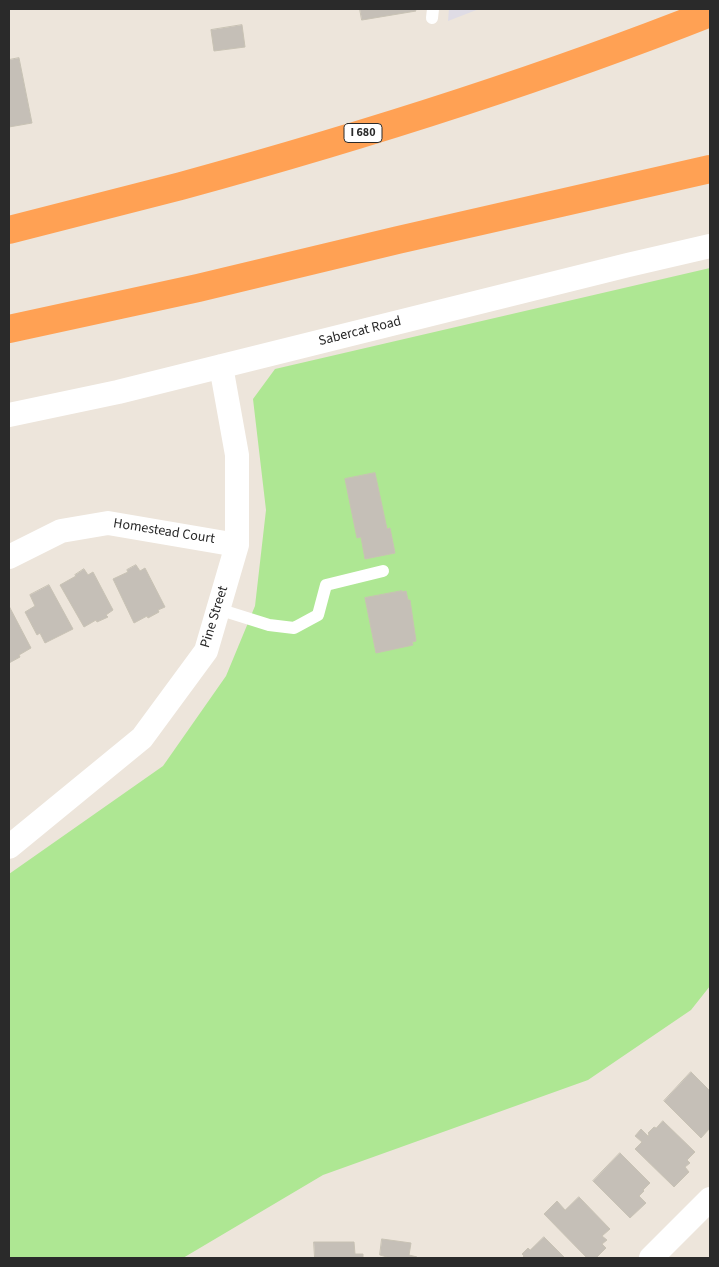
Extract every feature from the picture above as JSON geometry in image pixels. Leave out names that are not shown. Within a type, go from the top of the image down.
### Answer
[{"type":"highway","name":"I 680","points":[[9,230],[181,186],[357,135],[518,83],[710,13]]},
{"type":"highway","points":[[9,329],[198,288],[408,237],[710,168]]},
{"type":"street","name":"Sabercat Road","points":[[9,415],[118,392],[710,246]]},
{"type":"street","name":"Pine Street","points":[[9,847],[142,738],[206,651],[237,545],[236,455],[221,366]]},
{"type":"street","name":"Homestead Court","points":[[9,557],[61,531],[108,523],[237,545]]},
{"type":"street","points":[[651,1258],[710,1200]]},
{"type":"lane","points":[[218,608],[270,625],[294,628],[318,615],[326,586],[383,570]]},
{"type":"shaded area","points":[[449,9],[479,9],[448,21]]},
{"type":"green space","points":[[710,268],[710,986],[691,1010],[588,1080],[323,1175],[183,1258],[9,1258],[9,874],[163,766],[226,676],[255,606],[266,510],[253,399],[275,369]]},
{"type":"building","points":[[360,9],[415,9],[416,11],[362,20]]},
{"type":"building","points":[[242,25],[245,47],[214,51],[211,30]]},
{"type":"building","points":[[19,58],[32,123],[9,127],[9,60]]},
{"type":"building","points":[[375,473],[387,529],[390,528],[395,553],[365,559],[361,537],[357,538],[345,479]]},
{"type":"building","points":[[136,565],[140,571],[145,568],[165,607],[148,618],[147,616],[134,623],[113,579],[128,572],[127,570]]},
{"type":"building","points":[[84,569],[88,575],[93,572],[113,610],[106,615],[108,617],[97,622],[96,620],[84,627],[60,585]]},
{"type":"building","points":[[49,585],[73,629],[45,643],[40,633],[37,635],[25,612],[35,606],[30,595]]},
{"type":"building","points":[[406,591],[408,600],[410,600],[416,641],[412,642],[413,645],[376,653],[365,598]]},
{"type":"building","points":[[9,606],[31,648],[9,663]]},
{"type":"building","points":[[691,1072],[710,1091],[710,1128],[701,1138],[664,1101]]},
{"type":"building","points":[[663,1121],[695,1152],[687,1160],[690,1163],[685,1167],[689,1172],[674,1187],[635,1149],[642,1142],[635,1136],[641,1129],[648,1136],[648,1133],[654,1127],[656,1128]]},
{"type":"building","points":[[620,1153],[650,1183],[639,1196],[646,1203],[630,1218],[593,1181]]},
{"type":"building","points":[[579,1197],[610,1229],[602,1236],[607,1240],[602,1244],[606,1248],[596,1258],[587,1258],[544,1214],[557,1201],[565,1210]]},
{"type":"building","points":[[544,1237],[565,1258],[522,1258],[524,1256],[522,1254],[528,1248],[530,1250]]},
{"type":"building","points":[[382,1239],[411,1243],[409,1255],[417,1258],[387,1258],[380,1255]]},
{"type":"building","points":[[314,1242],[354,1242],[355,1254],[363,1254],[363,1258],[315,1258]]}]
